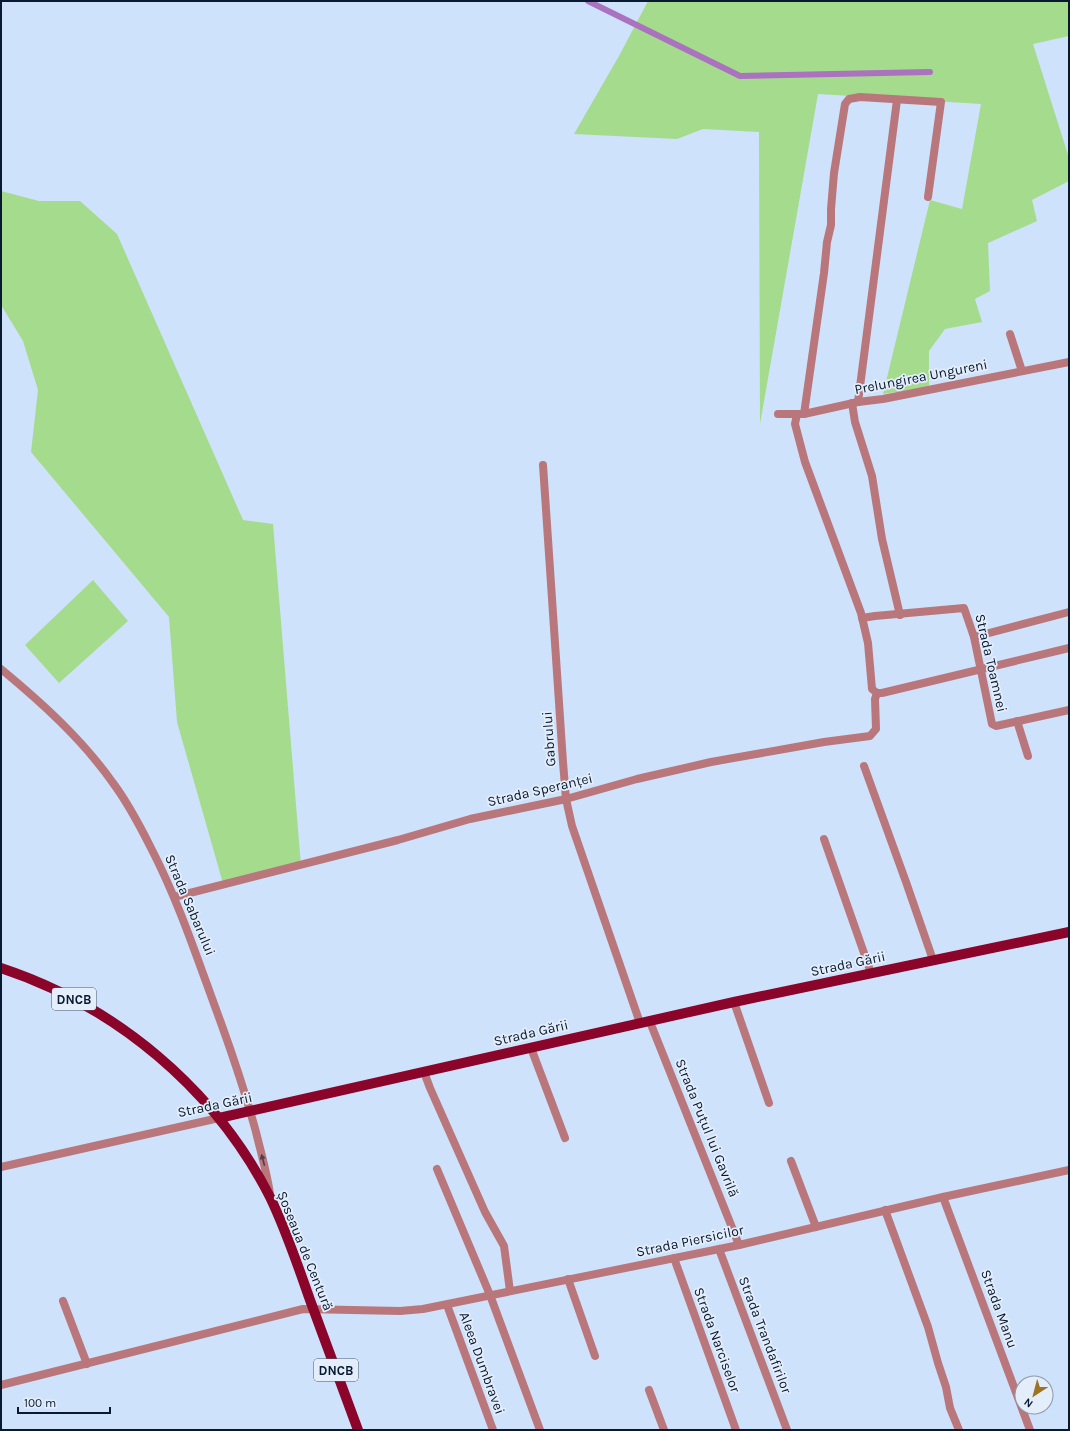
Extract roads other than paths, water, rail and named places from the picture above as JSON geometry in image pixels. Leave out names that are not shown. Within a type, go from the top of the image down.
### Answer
[{"type":"main road","name":"Strada Gării","points":[[219,1118],[734,1002],[1069,932]]},
{"type":"main road","name":"Șoseaua de Centură","points":[[1,968],[70,997],[117,1024],[169,1065],[219,1118],[245,1154],[270,1198],[288,1238],[358,1430]]},
{"type":"street","name":"Strada Speranței","points":[[174,896],[398,840],[470,819],[566,799],[638,779],[711,762],[824,742],[870,736],[876,729],[875,691],[868,643],[862,618],[805,462],[795,424],[800,414],[831,225],[834,174],[845,104],[849,99],[860,97],[897,100]]},
{"type":"street","points":[[900,615],[882,539],[872,476],[856,422],[855,403],[897,100],[941,102],[928,197]]},
{"type":"street","points":[[1010,334],[1022,371]]},
{"type":"street","name":"Prelungirea Ungureni","points":[[778,414],[800,414],[1069,362]]},
{"type":"street","name":"Gabrului","points":[[543,465],[566,799],[572,826],[645,1022]]},
{"type":"street","name":"Strada Toamnei","points":[[862,618],[964,608],[974,637],[992,724],[996,726],[1069,710]]},
{"type":"street","points":[[974,637],[1069,612]]},
{"type":"street","points":[[875,691],[882,693],[1069,648]]},
{"type":"street","name":"Strada Sabarului","points":[[1,668],[51,711],[89,753],[114,783],[144,833],[174,896],[238,1070],[266,1171],[270,1198]]},
{"type":"street","points":[[1018,721],[1028,756]]},
{"type":"street","points":[[864,766],[933,960]]},
{"type":"street","points":[[824,839],[871,973]]},
{"type":"street","points":[[734,1002],[769,1103]]},
{"type":"street","name":"Strada Puțul lui Gavrilă","points":[[645,1022],[739,1245]]},
{"type":"street","points":[[531,1048],[565,1138]]},
{"type":"street","points":[[424,1072],[485,1212],[504,1246],[510,1291]]},
{"type":"street","name":"Strada Gării","points":[[1,1167],[219,1118]]},
{"type":"street","points":[[791,1161],[816,1227]]},
{"type":"street","points":[[437,1169],[490,1295],[540,1430]]},
{"type":"street","name":"Strada Piersicilor","points":[[1,1385],[303,1310],[313,1309],[400,1312],[423,1310],[739,1245],[885,1210],[1069,1170]]},
{"type":"street","name":"Strada Manu","points":[[943,1197],[1030,1430]]},
{"type":"street","points":[[885,1210],[928,1327],[946,1387],[950,1408],[959,1430]]},
{"type":"street","name":"Strada Trandafirilor","points":[[719,1249],[787,1430]]},
{"type":"street","name":"Strada Narciselor","points":[[674,1258],[736,1430]]},
{"type":"street","points":[[568,1279],[595,1356]]},
{"type":"street","points":[[63,1300],[87,1364]]},
{"type":"street","name":"Aleea Dumbravei","points":[[447,1305],[493,1430]]},
{"type":"street","points":[[649,1390],[664,1430]]},
{"type":"waterway","points":[[588,1],[740,76],[930,72]]}]
